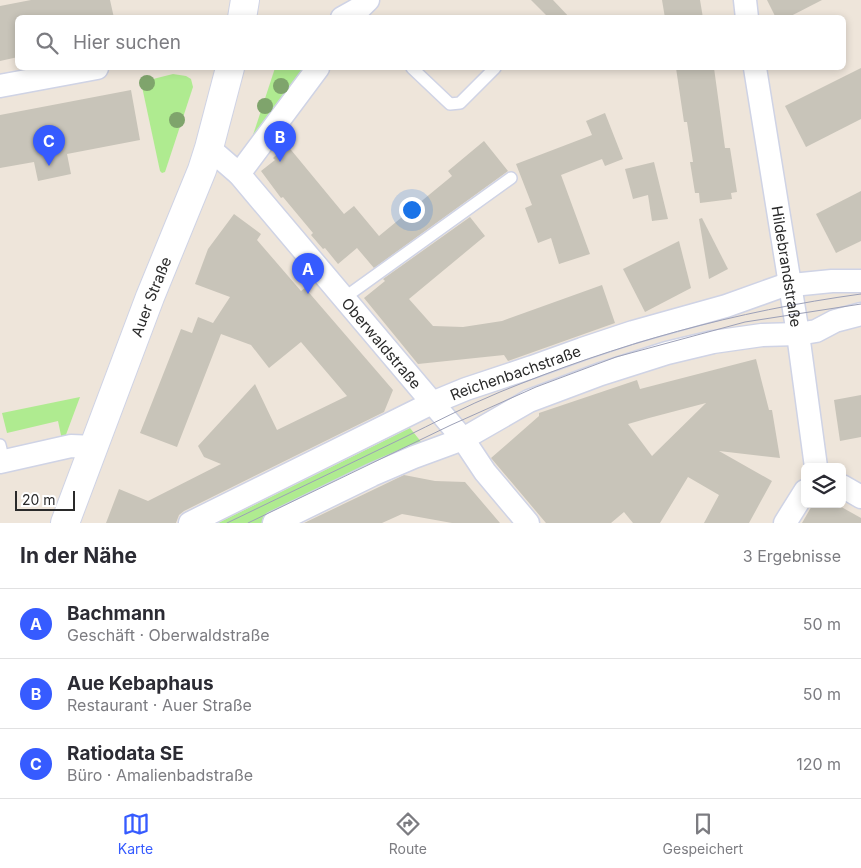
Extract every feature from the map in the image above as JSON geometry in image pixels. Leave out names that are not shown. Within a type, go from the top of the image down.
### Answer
[{"type":"main road","points":[[242,15],[245,0]]},
{"type":"main road","name":"Auer Straße","points":[[73,518],[95,447],[150,297],[209,148],[229,70]]},
{"type":"street","points":[[745,0],[748,15]]},
{"type":"street","points":[[0,86],[86,70]]},
{"type":"street","points":[[239,174],[317,70]]},
{"type":"street","name":"Hildebrandstraße","points":[[755,70],[798,334],[815,463]]},
{"type":"street","name":"Oberwaldstraße","points":[[209,148],[239,174],[463,439],[485,472],[528,523]]},
{"type":"street","name":"Reichenbachstraße","points":[[190,523],[432,403],[466,389],[633,332],[726,306],[764,292],[790,285],[832,281],[861,281]]},
{"type":"street","name":"Reichenbachstraße","points":[[274,523],[372,475],[463,439],[529,401],[610,371],[667,353],[713,342],[762,335],[798,334],[816,331],[835,321],[861,314]]},
{"type":"street","points":[[1,456],[71,446],[95,447]]},
{"type":"street","points":[[846,488],[861,497]]},
{"type":"street","points":[[785,523],[801,497]]},
{"type":"lane","points":[[414,70],[450,104],[456,105],[493,70]]},
{"type":"lane","points":[[344,298],[511,178]]},
{"type":"green space","points":[[274,70],[307,70],[252,138]]},
{"type":"green space","points":[[173,74],[186,76],[191,79],[193,87],[165,172],[162,173],[141,82]]},
{"type":"green space","points":[[80,397],[64,440],[62,440],[58,421],[7,433],[2,413]]},
{"type":"green space","points":[[410,428],[422,443],[374,468],[262,523],[218,523]]},
{"type":"building","points":[[31,0],[110,0],[113,15],[15,15],[15,58],[0,61],[0,6]]},
{"type":"building","points":[[531,0],[553,0],[567,15],[546,15]]},
{"type":"building","points":[[662,0],[700,0],[702,15],[664,15]]},
{"type":"building","points":[[767,0],[822,0],[793,15],[774,15]]},
{"type":"building","points":[[861,68],[861,119],[806,147],[785,106]]},
{"type":"building","points":[[676,70],[714,70],[725,148],[730,148],[737,192],[731,193],[732,199],[700,203],[699,193],[695,193],[687,122],[684,122]]},
{"type":"building","points":[[131,90],[140,140],[67,154],[71,174],[38,181],[34,162],[0,168],[0,115]]},
{"type":"building","points":[[605,113],[623,159],[605,166],[602,159],[561,175],[590,254],[559,264],[551,238],[538,243],[525,208],[532,205],[516,164],[592,135],[586,121]]},
{"type":"building","points":[[484,141],[508,171],[374,268],[357,248],[338,264],[311,235],[313,233],[283,197],[281,198],[261,171],[275,160],[273,158],[287,145],[344,214],[354,206],[379,236],[452,176],[448,171]]},
{"type":"building","points":[[654,162],[668,219],[652,221],[648,195],[633,199],[625,169]]},
{"type":"building","points":[[861,191],[861,241],[836,253],[816,214]]},
{"type":"building","points":[[234,214],[261,234],[257,240],[301,291],[305,288],[393,390],[384,412],[184,511],[179,515],[176,523],[106,523],[119,489],[148,501],[221,464],[204,457],[198,446],[255,384],[277,430],[347,396],[301,342],[269,368],[251,345],[221,334],[177,447],[140,433],[181,329],[192,333],[198,317],[213,323],[230,297],[195,284],[208,249]]},
{"type":"building","points":[[470,217],[485,236],[409,299],[433,326],[463,327],[502,321],[602,285],[615,323],[508,361],[504,355],[418,364],[364,298],[385,281],[383,279]]},
{"type":"building","points":[[702,218],[728,269],[709,279],[699,219]]},
{"type":"building","points":[[679,241],[691,288],[645,312],[623,269]]},
{"type":"building","points":[[756,359],[769,410],[772,410],[780,458],[719,451],[772,481],[749,523],[704,523],[719,495],[688,477],[660,523],[633,523],[624,512],[611,523],[546,523],[491,458],[539,416],[539,413],[637,380],[640,389]],"holes":[[[706,403],[652,456],[628,424]]]},
{"type":"building","points":[[861,395],[861,437],[840,441],[834,400]]},
{"type":"building","points":[[404,475],[435,481],[465,482],[500,523],[452,523],[402,514],[382,523],[304,523]]},
{"type":"building","points":[[811,508],[843,508],[861,518],[861,523],[802,523]]},
{"type":"tram line","points":[[227,523],[475,403],[588,359],[633,344],[723,320],[814,301],[861,294]]},
{"type":"tram line","points":[[248,523],[451,425],[536,387],[616,357],[745,322],[861,304]]},
{"type":"place","name":"Aue Kebaphaus","points":[[280,162]]},
{"type":"place","name":"Ratiodata SE","points":[[49,166]]},
{"type":"place","name":"Bachmann","points":[[308,294]]}]
